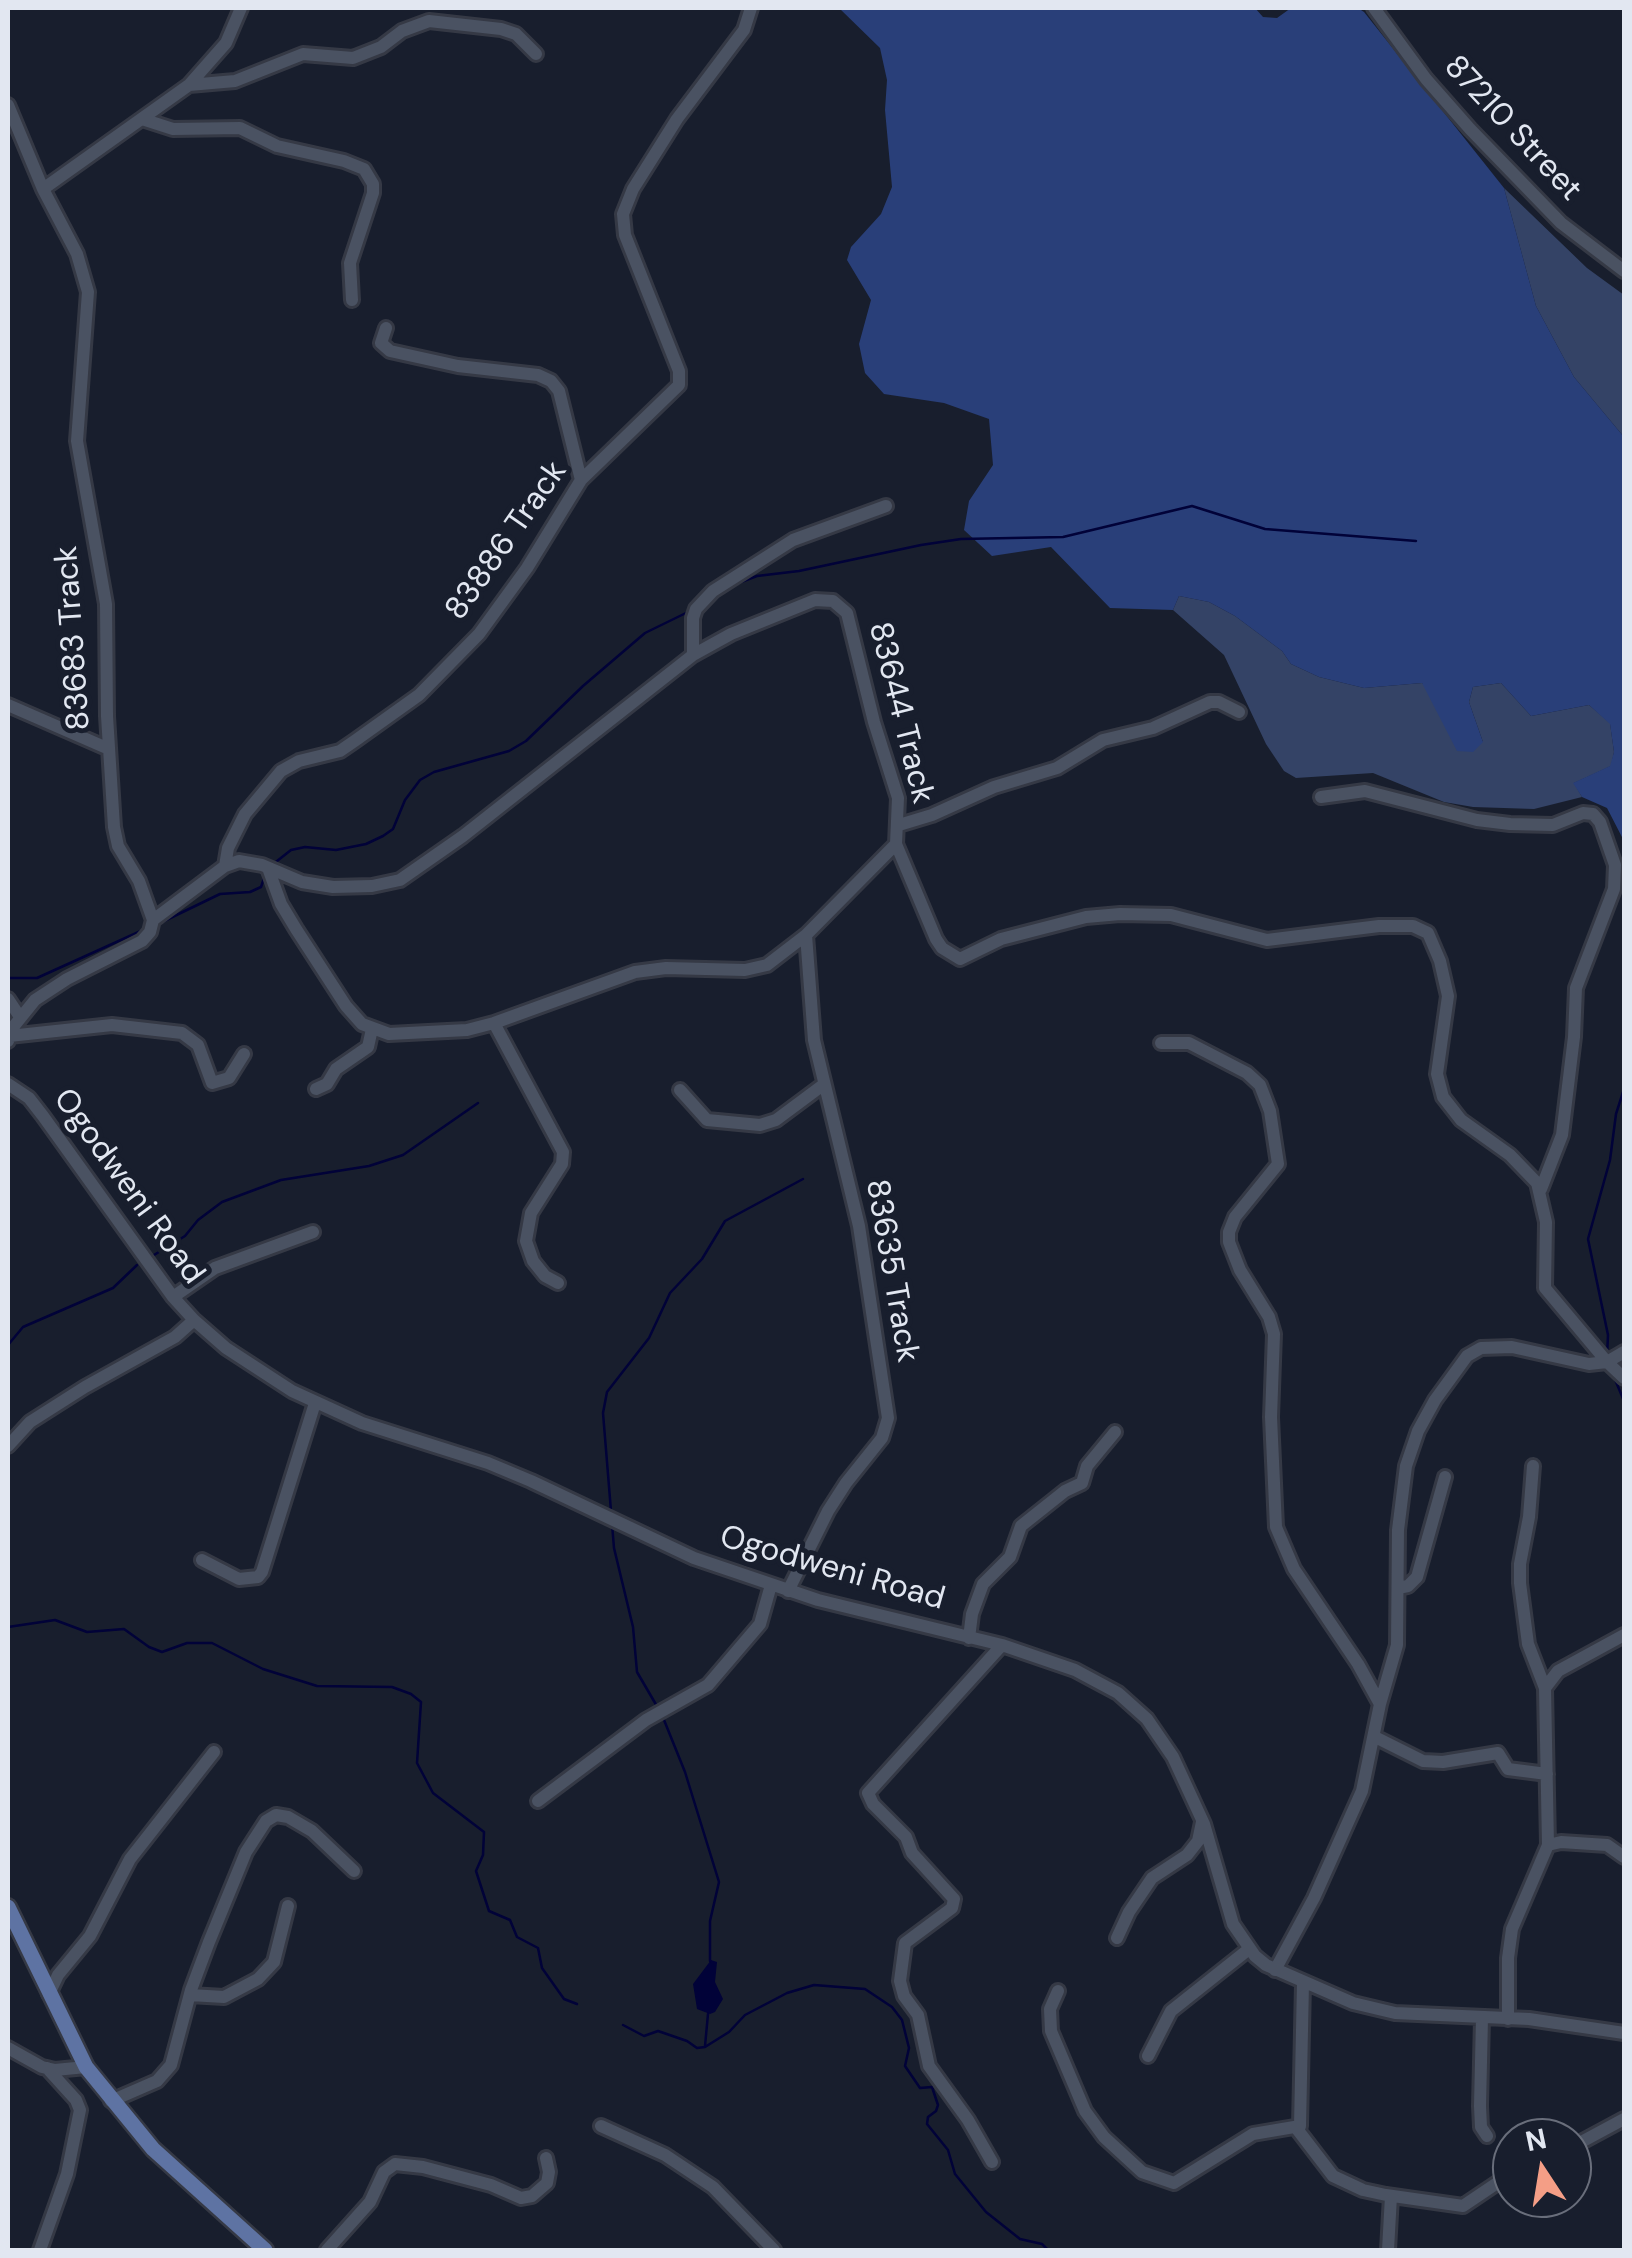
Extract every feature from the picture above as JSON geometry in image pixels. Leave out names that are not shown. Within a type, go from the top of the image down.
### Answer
[{"type":"main road","points":[[8,1907],[86,2067],[153,2150],[265,2250]]},
{"type":"street","points":[[43,189],[189,85],[226,43],[241,8]]},
{"type":"street","name":"83886 Track","points":[[225,866],[228,848],[240,824],[281,771],[299,760],[340,751],[356,740],[418,695],[479,634],[528,568],[581,480],[679,384],[680,371],[625,235],[624,214],[633,189],[682,113],[744,30],[751,8]]},
{"type":"street","name":"87210 Street","points":[[1374,8],[1426,79],[1470,129],[1561,224],[1624,272]]},
{"type":"street","points":[[189,85],[234,81],[302,54],[353,58],[381,48],[402,32],[429,21],[501,29],[516,34],[536,54]]},
{"type":"street","name":"83683 Track","points":[[8,105],[43,189],[77,254],[88,292],[77,441],[106,604],[109,749],[118,846],[139,881],[153,920]]},
{"type":"street","points":[[142,119],[174,129],[240,128],[277,146],[344,161],[364,170],[373,184],[373,193],[350,263],[352,300]]},
{"type":"street","points":[[386,328],[382,344],[390,352],[458,366],[538,375],[551,381],[559,392],[581,480]]},
{"type":"street","points":[[693,655],[696,610],[713,591],[793,540],[886,506]]},
{"type":"street","name":"83644 Track","points":[[225,866],[246,860],[302,882],[334,887],[372,886],[400,880],[463,836],[693,655],[806,603],[827,599],[838,604],[851,625],[874,722],[897,792],[898,825],[896,844],[806,936],[761,968],[666,968],[635,972],[468,1030],[389,1034],[372,1029]]},
{"type":"street","points":[[898,825],[932,815],[994,786],[1057,768],[1103,740],[1154,728],[1210,702],[1240,712]]},
{"type":"street","points":[[8,705],[109,749]]},
{"type":"street","points":[[1321,797],[1365,791],[1477,820],[1510,824],[1554,825],[1583,813],[1593,814],[1600,822],[1615,865],[1614,889],[1576,988],[1562,1135],[1541,1189],[1546,1222],[1545,1288],[1624,1378]]},
{"type":"street","points":[[896,844],[936,938],[942,948],[960,959],[1002,939],[1102,915],[1171,915],[1267,940],[1380,926],[1413,926],[1428,932],[1448,996],[1437,1074],[1443,1098],[1461,1120],[1510,1155],[1541,1189]]},
{"type":"street","points":[[8,1039],[20,1017],[46,991],[142,941],[153,920],[225,866]]},
{"type":"street","points":[[268,868],[281,904],[321,969],[354,1016],[372,1029],[368,1048],[336,1068],[327,1084],[316,1089]]},
{"type":"street","name":"83635 Track","points":[[788,1592],[821,1525],[846,1483],[882,1438],[888,1418],[859,1226],[814,1040],[806,936]]},
{"type":"street","points":[[8,999],[20,1017]]},
{"type":"street","points":[[494,1024],[563,1152],[562,1164],[531,1213],[526,1241],[532,1260],[545,1276],[558,1283]]},
{"type":"street","points":[[8,1039],[112,1025],[182,1033],[198,1045],[212,1083],[229,1078],[244,1054]]},
{"type":"street","points":[[1161,1043],[1189,1044],[1247,1072],[1260,1085],[1270,1111],[1278,1164],[1235,1217],[1229,1242],[1274,1334],[1271,1416],[1276,1527],[1294,1569],[1380,1704]]},
{"type":"street","name":"Ogodweni Road","points":[[8,1084],[29,1098],[173,1298],[194,1320],[226,1348],[314,1402],[362,1423],[502,1469],[694,1558],[788,1592],[1002,1646],[1098,1680],[1135,1706],[1165,1743],[1202,1820],[1229,1912],[1250,1950],[1275,1970],[1353,2003],[1395,2013],[1508,2019],[1624,2033]]},
{"type":"street","points":[[680,1090],[706,1120],[760,1125],[776,1120],[823,1085]]},
{"type":"street","points":[[173,1298],[215,1268],[313,1232]]},
{"type":"street","points":[[8,1446],[30,1422],[175,1338],[194,1320]]},
{"type":"street","points":[[1275,1970],[1314,1898],[1362,1791],[1397,1645],[1398,1530],[1406,1466],[1418,1430],[1467,1356],[1481,1348],[1512,1347],[1589,1364],[1607,1362],[1624,1352]]},
{"type":"street","points":[[202,1560],[239,1578],[258,1577],[262,1572],[314,1402]]},
{"type":"street","points":[[970,1638],[972,1614],[984,1582],[1010,1557],[1022,1524],[1082,1483],[1087,1466],[1116,1432]]},
{"type":"street","points":[[1508,2019],[1512,1929],[1548,1846],[1544,1688],[1528,1644],[1520,1583],[1533,1466]]},
{"type":"street","points":[[1398,1588],[1408,1586],[1417,1577],[1445,1478]]},
{"type":"street","points":[[538,1801],[646,1720],[708,1685],[760,1624],[771,1585]]},
{"type":"street","points":[[1544,1688],[1558,1671],[1624,1635]]},
{"type":"street","points":[[992,2162],[929,2066],[918,2015],[904,1996],[900,1981],[905,1944],[952,1908],[954,1898],[912,1853],[906,1836],[873,1804],[868,1793],[1002,1646]]},
{"type":"street","points":[[1375,1737],[1424,1761],[1498,1753],[1508,1769],[1547,1774]]},
{"type":"street","points":[[49,1994],[58,1975],[90,1936],[130,1859],[214,1752]]},
{"type":"street","points":[[112,2101],[148,2087],[166,2075],[190,1994],[246,1852],[271,1818],[288,1817],[312,1831],[354,1871]]},
{"type":"street","points":[[1117,1938],[1152,1878],[1188,1855],[1198,1841],[1202,1820]]},
{"type":"street","points":[[1548,1846],[1561,1842],[1607,1845],[1624,1858]]},
{"type":"street","points":[[190,1994],[224,1997],[258,1980],[274,1962],[288,1906]]},
{"type":"street","points":[[1148,2056],[1170,2011],[1222,1967],[1250,1950]]},
{"type":"street","points":[[1303,1984],[1297,2129],[1333,2176],[1363,2190],[1463,2206],[1492,2187]]},
{"type":"street","points":[[1058,1990],[1050,2009],[1051,2031],[1067,2072],[1104,2137],[1145,2174],[1174,2183],[1253,2134],[1276,2128],[1297,2129]]},
{"type":"street","points":[[1482,2018],[1480,2106],[1486,2136]]},
{"type":"street","points":[[8,2048],[47,2068],[76,2100],[80,2110],[67,2174],[40,2250]]},
{"type":"street","points":[[47,2068],[86,2067]]},
{"type":"street","points":[[1592,2136],[1624,2119]]},
{"type":"street","points":[[601,2126],[665,2155],[713,2187],[774,2250]]},
{"type":"street","points":[[336,2248],[370,2202],[384,2172],[394,2164],[492,2185],[521,2198],[532,2196],[547,2183],[546,2158]]},
{"type":"street","points":[[1388,2250],[1391,2196]]},
{"type":"shaded area","points":[[839,8],[1255,8],[1263,17],[1277,18],[1291,8],[1358,8],[1364,12],[1504,188],[1536,306],[1574,377],[1624,437],[1624,841],[1607,808],[1582,797],[1573,783],[1610,766],[1614,752],[1610,724],[1589,705],[1531,716],[1501,683],[1473,687],[1469,702],[1483,742],[1473,752],[1457,751],[1422,683],[1364,688],[1319,677],[1291,664],[1282,651],[1209,602],[1179,596],[1173,610],[1110,608],[1051,547],[992,556],[964,530],[969,501],[993,465],[989,419],[944,403],[884,394],[865,373],[859,344],[871,300],[847,260],[851,247],[881,214],[892,187],[885,110],[887,80],[880,48]]},
{"type":"shaded area","points":[[1504,188],[1587,268],[1624,295],[1624,437],[1574,377],[1536,306]]},
{"type":"shaded area","points":[[1179,596],[1209,602],[1235,616],[1282,651],[1291,664],[1319,677],[1364,688],[1422,683],[1483,742],[1469,702],[1473,687],[1501,683],[1531,716],[1589,705],[1610,723],[1614,752],[1611,766],[1574,783],[1582,797],[1534,809],[1444,802],[1373,773],[1296,778],[1284,771],[1266,744],[1224,655],[1173,610]]},
{"type":"shaded area","points":[[711,1960],[717,1962],[715,1982],[723,1999],[710,2014],[697,2009],[693,1984]]},
{"type":"waterway","points":[[714,598],[757,576],[961,539],[1063,537],[1192,506],[1265,529],[1416,541]]},
{"type":"waterway","points":[[272,865],[291,850],[336,850],[383,836],[393,829],[405,800],[420,780],[434,772],[509,751],[526,741],[645,633],[690,611]]},
{"type":"waterway","points":[[160,923],[220,894],[250,892],[261,887],[265,875]]},
{"type":"waterway","points":[[8,978],[37,978],[143,930]]},
{"type":"waterway","points":[[1607,1356],[1608,1335],[1588,1239],[1624,1089]]},
{"type":"waterway","points":[[154,1255],[185,1236],[222,1202],[281,1180],[369,1166],[403,1155],[478,1103]]},
{"type":"waterway","points":[[611,1511],[603,1413],[607,1392],[649,1338],[670,1293],[702,1259],[725,1221],[803,1179]]},
{"type":"waterway","points":[[8,1353],[8,1345],[23,1327],[113,1288],[137,1265]]},
{"type":"waterway","points":[[1614,1377],[1624,1401]]},
{"type":"waterway","points":[[612,1524],[633,1627],[637,1672],[658,1708]]},
{"type":"waterway","points":[[8,1627],[55,1620],[87,1632],[124,1629],[162,1652],[187,1643],[212,1643],[263,1669],[317,1686],[392,1687],[411,1694],[421,1702],[417,1763],[433,1793],[484,1832],[483,1855],[476,1871],[489,1911],[510,1920],[517,1937],[538,1948],[542,1968],[564,1999],[577,2004]]},
{"type":"waterway","points":[[662,1715],[685,1772],[719,1882],[710,1921],[710,1961]]},
{"type":"waterway","points":[[623,2025],[644,2036],[658,2031],[697,2048],[705,2047],[729,2032],[745,2015],[787,1993],[814,1985],[865,1989],[892,2007],[902,2020],[909,2048],[905,2066],[920,2088],[932,2087],[938,2105],[927,2124],[948,2150],[955,2174],[986,2212],[1020,2239],[1042,2244],[1048,2250]]},
{"type":"waterway","points":[[705,2046],[708,2014]]}]
